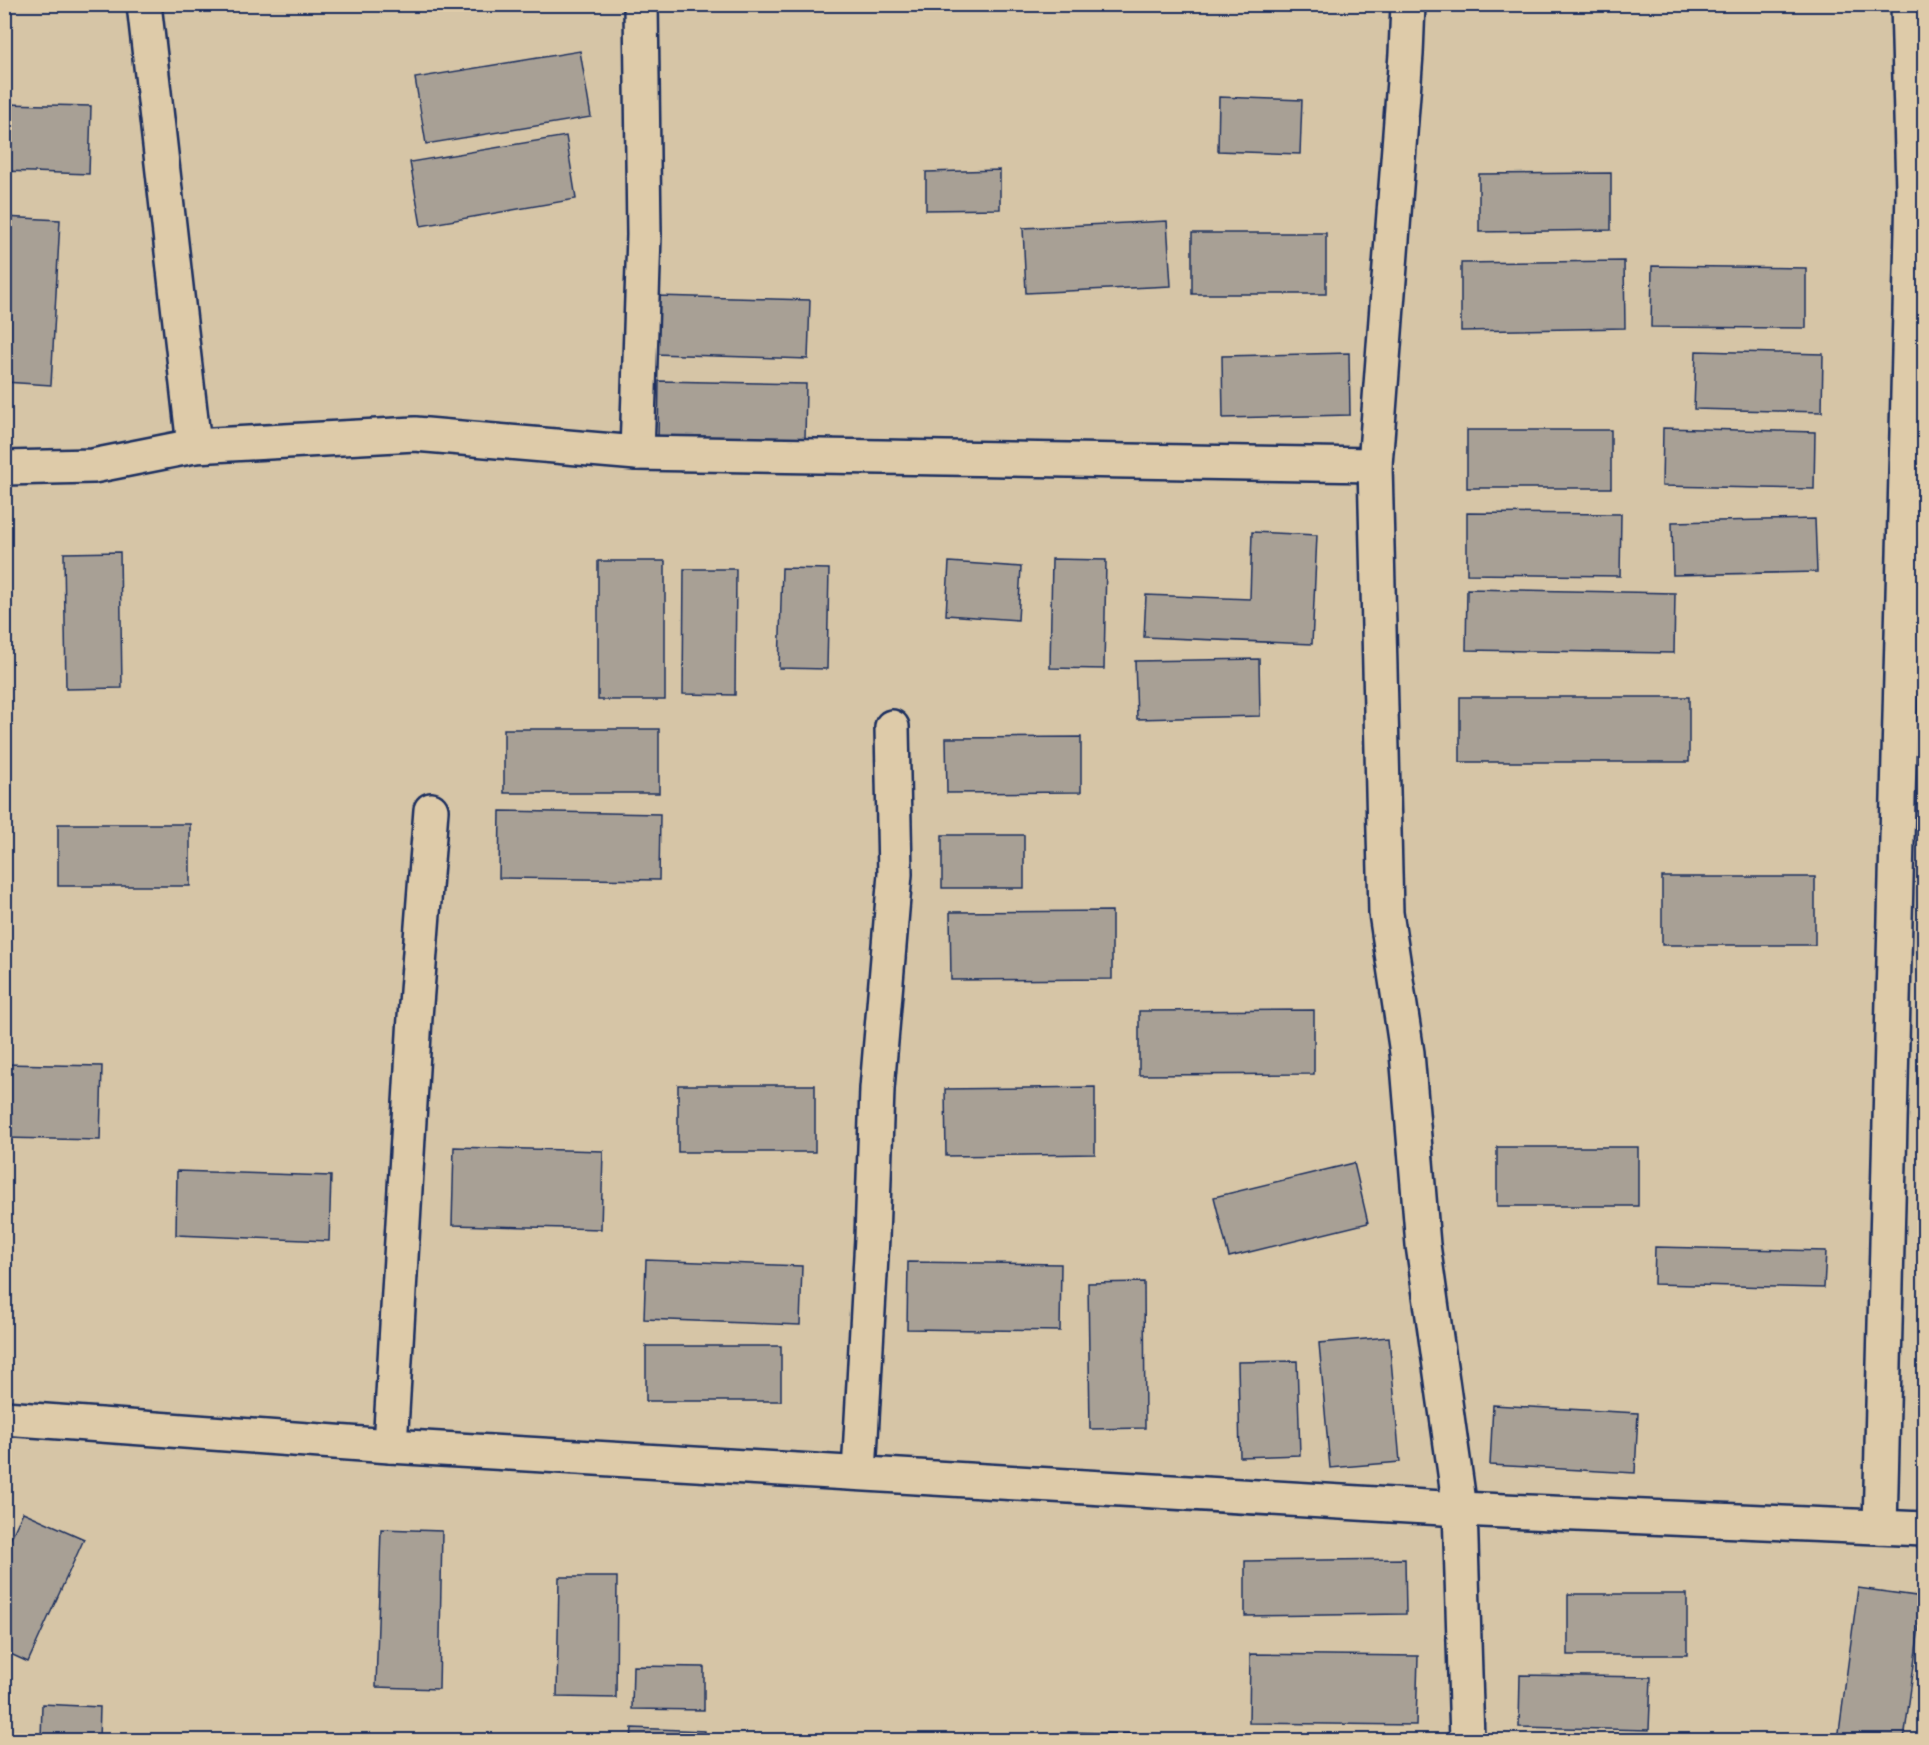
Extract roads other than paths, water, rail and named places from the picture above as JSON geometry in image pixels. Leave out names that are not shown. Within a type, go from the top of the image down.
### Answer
[{"type":"street","points":[[144,4],[194,446]]},
{"type":"street","points":[[637,453],[645,235],[641,4]]},
{"type":"street","points":[[1408,4],[1375,465],[1386,913],[1407,1053],[1423,1245],[1460,1509],[1467,1740]]},
{"type":"street","points":[[1880,1527],[1913,190],[1908,4]]},
{"type":"street","points":[[4,468],[93,466],[194,446],[415,434],[637,453],[1375,465]]},
{"type":"street","points":[[859,1473],[872,1238],[877,1089],[895,874],[891,727]]},
{"type":"street","points":[[390,1446],[415,1017],[431,810]]},
{"type":"street","points":[[4,1418],[390,1446],[1460,1509],[1924,1529]]}]
